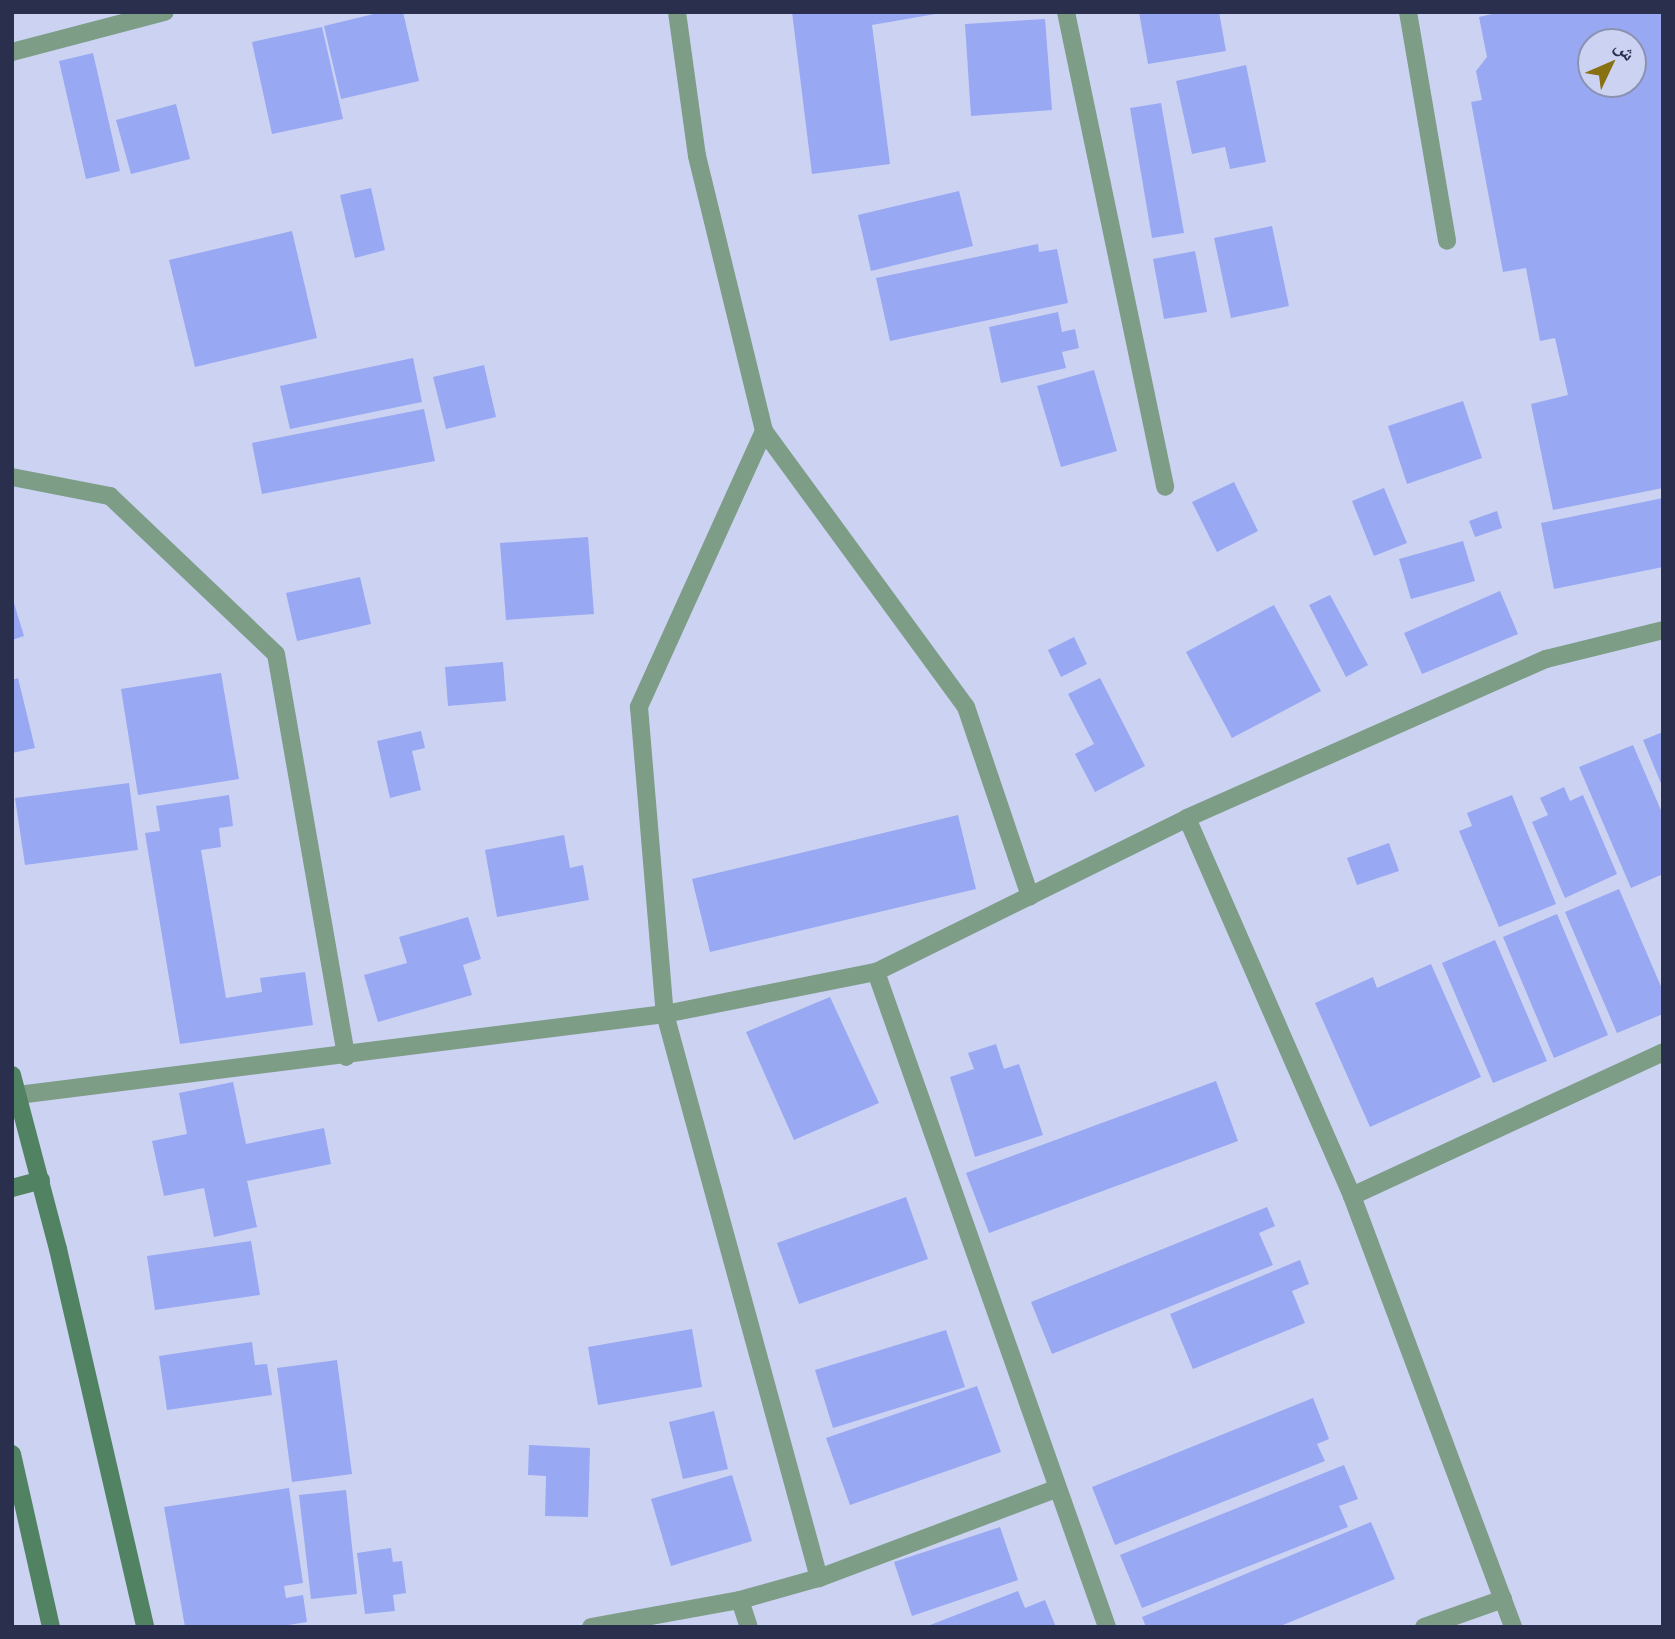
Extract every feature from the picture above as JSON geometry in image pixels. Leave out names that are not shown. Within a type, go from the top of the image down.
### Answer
[{"type":"main road","points":[[12,1075],[41,1180],[145,1627]]},
{"type":"main road","points":[[12,1188],[41,1180]]},
{"type":"main road","points":[[12,1454],[51,1627]]},
{"type":"street","points":[[14,47],[165,12]]},
{"type":"street","points":[[677,12],[697,156],[764,431],[966,707],[1030,897]]},
{"type":"street","points":[[1066,12],[1166,488]]},
{"type":"street","points":[[1408,12],[1447,240]]},
{"type":"street","points":[[764,431],[639,707],[665,1014],[819,1578]]},
{"type":"street","points":[[12,477],[110,496],[276,654],[346,1057]]},
{"type":"street","points":[[18,1095],[346,1057],[665,1014],[876,972],[1187,818],[1546,659],[1663,630]]},
{"type":"street","points":[[1187,818],[1352,1196],[1513,1627]]},
{"type":"street","points":[[876,972],[1107,1627]]},
{"type":"street","points":[[1352,1196],[1663,1052]]},
{"type":"street","points":[[591,1627],[740,1600],[819,1578],[1058,1488]]},
{"type":"street","points":[[1424,1627],[1503,1599]]},
{"type":"street","points":[[740,1600],[749,1627]]},
{"type":"building","points":[[382,12],[403,12],[419,81],[341,99],[324,26]]},
{"type":"building","points":[[792,12],[947,12],[872,25],[890,164],[812,174]]},
{"type":"building","points":[[1139,12],[1219,12],[1226,51],[1148,64]]},
{"type":"building","points":[[1501,12],[1663,12],[1663,488],[1553,510],[1531,404],[1568,395],[1555,338],[1540,341],[1526,268],[1503,272],[1471,102],[1482,100],[1476,71],[1487,57],[1479,17]]},
{"type":"building","points":[[1045,19],[1052,110],[971,116],[965,24]]},
{"type":"building","points":[[322,27],[343,119],[272,134],[252,42]]},
{"type":"building","points":[[93,53],[120,171],[86,179],[59,61]]},
{"type":"building","points":[[1246,65],[1266,162],[1230,169],[1225,147],[1192,154],[1176,81]]},
{"type":"building","points":[[1161,103],[1184,233],[1152,238],[1130,108]]},
{"type":"building","points":[[176,104],[190,159],[131,174],[116,120]]},
{"type":"building","points":[[371,188],[385,250],[355,258],[340,195]]},
{"type":"building","points":[[959,191],[973,246],[871,271],[858,215]]},
{"type":"building","points":[[1272,226],[1289,306],[1231,318],[1214,238]]},
{"type":"building","points":[[292,231],[317,338],[195,367],[169,260]]},
{"type":"building","points":[[1038,244],[1039,252],[1057,249],[1068,303],[890,341],[876,278]]},
{"type":"building","points":[[1195,251],[1207,312],[1164,319],[1153,259]]},
{"type":"building","points":[[1058,312],[1062,332],[1075,329],[1079,348],[1062,352],[1066,368],[1001,383],[989,327]]},
{"type":"building","points":[[413,358],[422,402],[290,429],[280,386]]},
{"type":"building","points":[[484,365],[496,417],[446,429],[433,377]]},
{"type":"building","points":[[1094,370],[1117,451],[1061,467],[1037,386]]},
{"type":"building","points":[[1463,401],[1482,458],[1407,484],[1388,426]]},
{"type":"building","points":[[424,409],[435,461],[262,494],[252,443]]},
{"type":"building","points":[[1234,482],[1258,531],[1217,552],[1192,502]]},
{"type":"building","points":[[1384,488],[1407,543],[1374,556],[1352,501]]},
{"type":"building","points":[[1663,498],[1663,567],[1554,589],[1541,523]]},
{"type":"building","points":[[1497,511],[1502,528],[1475,537],[1469,521]]},
{"type":"building","points":[[588,537],[594,614],[506,620],[500,543]]},
{"type":"building","points":[[1463,541],[1475,581],[1411,599],[1399,559]]},
{"type":"building","points":[[360,577],[371,624],[297,641],[286,593]]},
{"type":"building","points":[[1500,591],[1518,634],[1422,674],[1404,633]]},
{"type":"building","points":[[1330,595],[1368,665],[1346,677],[1309,605]]},
{"type":"building","points":[[12,601],[24,636],[12,640]]},
{"type":"building","points":[[1274,605],[1321,691],[1232,738],[1186,652]]},
{"type":"building","points":[[1074,637],[1087,664],[1061,677],[1048,650]]},
{"type":"building","points":[[503,662],[506,701],[448,706],[445,667]]},
{"type":"building","points":[[221,673],[239,779],[138,795],[121,689]]},
{"type":"building","points":[[18,678],[35,748],[12,753],[12,680]]},
{"type":"building","points":[[1100,678],[1145,766],[1095,792],[1075,754],[1094,744],[1068,694]]},
{"type":"building","points":[[421,731],[425,748],[412,751],[421,790],[390,798],[377,741]]},
{"type":"building","points":[[1663,732],[1663,788],[1643,740]]},
{"type":"building","points":[[1633,745],[1663,815],[1663,874],[1631,888],[1579,767]]},
{"type":"building","points":[[129,783],[138,850],[25,865],[15,798]]},
{"type":"building","points":[[1564,787],[1570,801],[1583,795],[1617,874],[1565,898],[1532,822],[1548,815],[1540,798]]},
{"type":"building","points":[[229,795],[233,826],[219,828],[221,847],[201,850],[226,998],[262,992],[260,978],[305,972],[313,1025],[180,1044],[145,833],[160,831],[156,806]]},
{"type":"building","points":[[1512,795],[1556,904],[1499,927],[1459,831],[1472,826],[1467,813]]},
{"type":"building","points":[[958,815],[976,889],[710,952],[692,879]]},
{"type":"building","points":[[564,835],[570,868],[583,865],[589,900],[497,917],[485,850]]},
{"type":"building","points":[[1389,843],[1399,871],[1357,885],[1347,858]]},
{"type":"building","points":[[1619,889],[1663,991],[1663,1014],[1617,1033],[1565,912]]},
{"type":"building","points":[[1557,914],[1608,1035],[1554,1058],[1503,937]]},
{"type":"building","points":[[468,917],[481,959],[463,965],[472,995],[378,1022],[364,975],[407,963],[399,937]]},
{"type":"building","points":[[1495,940],[1547,1061],[1493,1083],[1442,963]]},
{"type":"building","points":[[1431,964],[1481,1077],[1370,1127],[1315,1003],[1373,977],[1377,988]]},
{"type":"building","points":[[830,997],[879,1103],[794,1140],[746,1032]]},
{"type":"building","points":[[996,1044],[1004,1069],[1019,1064],[1043,1135],[975,1157],[950,1077],[974,1069],[968,1053]]},
{"type":"building","points":[[1216,1081],[1238,1141],[989,1233],[966,1173]]},
{"type":"building","points":[[233,1082],[246,1144],[324,1128],[331,1164],[247,1181],[257,1227],[214,1237],[204,1188],[164,1196],[152,1141],[187,1134],[179,1093]]},
{"type":"building","points":[[906,1197],[928,1259],[799,1304],[777,1243]]},
{"type":"building","points":[[1267,1207],[1275,1226],[1259,1233],[1273,1265],[1052,1354],[1031,1302]]},
{"type":"building","points":[[251,1241],[260,1295],[155,1310],[147,1256]]},
{"type":"building","points":[[1300,1260],[1309,1284],[1292,1291],[1305,1323],[1193,1369],[1170,1314]]},
{"type":"building","points":[[692,1329],[702,1387],[598,1405],[588,1347]]},
{"type":"building","points":[[946,1330],[965,1387],[833,1428],[815,1370]]},
{"type":"building","points":[[252,1342],[255,1365],[267,1364],[272,1395],[167,1410],[159,1356]]},
{"type":"building","points":[[337,1360],[352,1474],[292,1482],[277,1368]]},
{"type":"building","points":[[977,1386],[1001,1452],[850,1505],[826,1438]]},
{"type":"building","points":[[1313,1398],[1329,1439],[1317,1444],[1325,1461],[1115,1545],[1092,1487]]},
{"type":"building","points":[[714,1411],[728,1469],[683,1479],[669,1422]]},
{"type":"building","points":[[529,1445],[590,1448],[588,1517],[545,1516],[546,1476],[528,1475]]},
{"type":"building","points":[[1344,1465],[1358,1499],[1339,1506],[1348,1527],[1142,1608],[1120,1555]]},
{"type":"building","points":[[732,1475],[752,1541],[671,1566],[651,1499]]},
{"type":"building","points":[[289,1488],[303,1583],[284,1586],[286,1598],[303,1595],[307,1622],[276,1627],[185,1627],[164,1507]]},
{"type":"building","points":[[346,1490],[357,1594],[311,1599],[299,1495]]},
{"type":"building","points":[[1371,1522],[1395,1579],[1278,1627],[1146,1627],[1142,1617]]},
{"type":"building","points":[[1000,1527],[1018,1580],[912,1616],[894,1562]]},
{"type":"building","points":[[391,1548],[393,1562],[402,1561],[406,1593],[393,1595],[395,1611],[365,1614],[357,1553]]},
{"type":"building","points":[[1018,1591],[1025,1608],[1045,1600],[1056,1627],[925,1627]]}]
